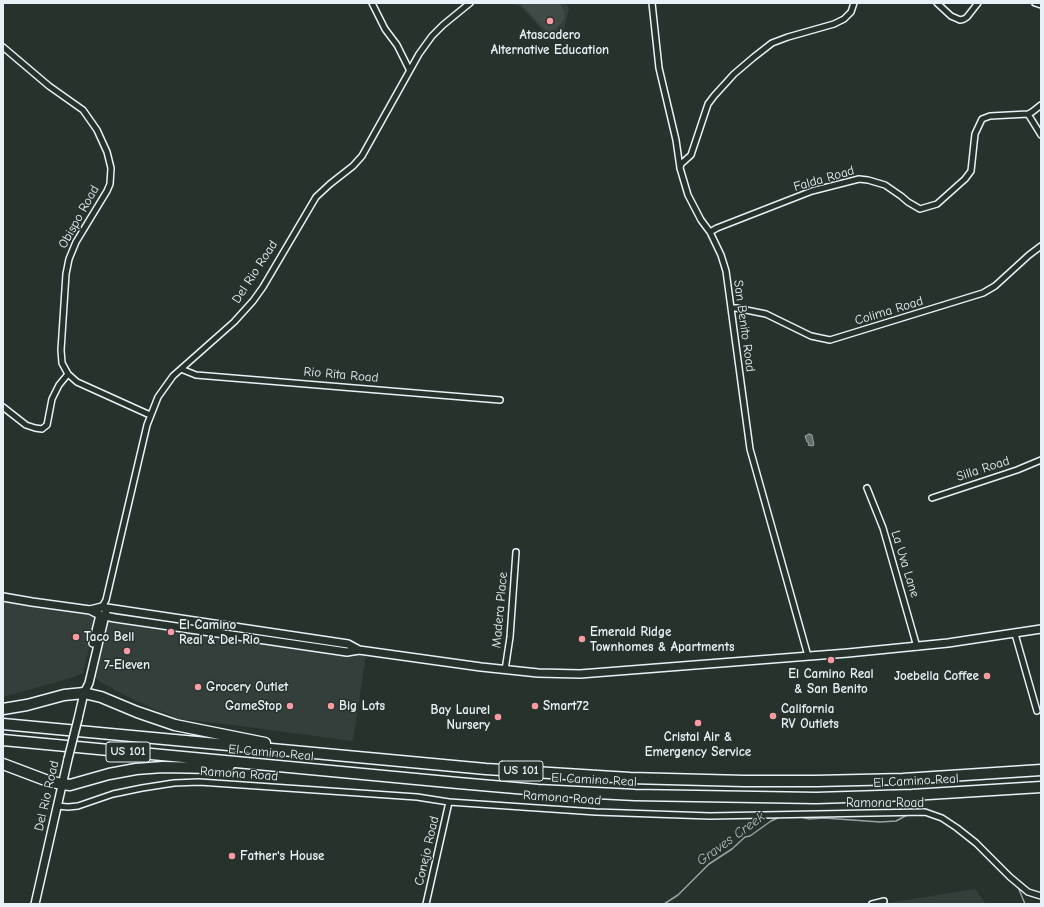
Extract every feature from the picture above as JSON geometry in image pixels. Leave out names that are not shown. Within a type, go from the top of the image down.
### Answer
[{"type":"highway","points":[[3,709],[27,705],[64,695],[84,693],[101,697],[137,712],[175,725],[310,752]]},
{"type":"highway","name":"El Camino Real","points":[[3,724],[545,773],[685,780],[816,781],[903,779],[1041,770]]},
{"type":"highway","name":"El Camino Real","points":[[3,740],[538,790],[676,796],[816,798],[912,795],[1041,787]]},
{"type":"highway","points":[[3,764],[48,781],[62,784],[77,784],[109,774],[136,769],[175,766],[214,768],[254,764]]},
{"type":"main road","points":[[3,597],[90,610],[104,608],[348,644],[359,650]]},
{"type":"main road","name":"Del Rio Road","points":[[35,904],[84,693],[89,683],[104,608]]},
{"type":"main road","points":[[90,610],[102,616],[347,652],[359,650],[538,674],[580,674],[917,647],[1015,634],[1041,629]]},
{"type":"street","points":[[372,3],[385,29],[410,69]]},
{"type":"street","name":"Del Rio Road","points":[[104,608],[141,448],[150,415],[163,389],[181,369],[234,322],[256,297],[316,197],[330,184],[354,166],[362,156],[391,107],[410,69],[432,36],[470,3]]},
{"type":"street","name":"San Benito Road","points":[[652,3],[659,68],[676,140],[680,168],[688,195],[701,220],[710,232],[721,255],[726,271],[750,449],[808,656]]},
{"type":"street","points":[[680,168],[681,164],[690,155],[708,104],[734,74],[772,43],[834,24],[844,19],[850,12],[854,3]]},
{"type":"street","points":[[937,3],[951,16],[960,20],[964,19],[978,3]]},
{"type":"street","points":[[1036,3],[1041,5]]},
{"type":"street","name":"Obispo Road","points":[[3,47],[49,86],[83,110],[97,130],[107,152],[111,168],[110,184],[107,191],[76,242],[67,265],[61,350],[62,363],[68,374]]},
{"type":"street","points":[[1041,105],[1028,114],[1041,135]]},
{"type":"street","name":"Falda Road","points":[[710,232],[812,191],[859,179],[885,185],[920,209],[937,204],[965,179],[970,171],[975,134],[982,119],[990,116],[1028,114]]},
{"type":"street","name":"Colima Road","points":[[731,308],[766,314],[811,336],[830,340],[983,293],[995,286],[1041,246]]},
{"type":"street","name":"Rio Rita Road","points":[[181,369],[196,375],[500,400]]},
{"type":"street","points":[[3,407],[26,425],[42,429],[47,425],[52,399],[68,374],[77,382],[150,415]]},
{"type":"street","name":"Silla Road","points":[[932,498],[1017,470],[1041,460]]},
{"type":"street","name":"La Uva Lane","points":[[867,488],[882,528],[917,647]]},
{"type":"street","name":"Madera Place","points":[[505,670],[510,637],[516,552]]},
{"type":"street","points":[[1015,634],[1037,711]]},
{"type":"street","name":"Ramona Road","points":[[57,806],[78,806],[113,794],[142,788],[174,783],[199,782],[417,797],[449,802],[596,812],[710,816],[925,812],[942,818],[957,828],[976,843],[1010,877],[1028,892],[1041,896]]},
{"type":"street","name":"Conejo Road","points":[[426,904],[449,802]]},
{"type":"street","points":[[872,904],[884,901]]},
{"type":"shaded area","name":"Atascadero Alternative Education","points":[[509,3],[566,3],[569,9],[563,33],[555,37],[550,37],[520,6]]},
{"type":"shaded area","name":"Atascadero Alternative Education","points":[[521,3],[560,3],[564,11],[564,19],[558,27],[550,33],[546,31]]},
{"type":"shaded area","points":[[809,434],[812,435],[814,445],[812,446],[808,445],[809,443],[807,442],[805,436]]},
{"type":"shaded area","points":[[3,599],[97,616],[83,673],[71,678],[3,697]]},
{"type":"shaded area","points":[[107,618],[366,655],[353,741],[179,719],[134,700],[102,683],[92,675]]},
{"type":"shaded area","points":[[975,889],[986,904],[887,904],[887,903]]},
{"type":"waterway","name":"Graves Creek","points":[[797,816],[809,819],[824,818],[880,822],[896,821],[909,814]]},
{"type":"waterway","name":"Graves Creek","points":[[664,904],[678,895],[709,864],[732,849],[745,837],[750,836],[771,821],[780,817]]},
{"type":"waterway","name":"Graves Creek","points":[[1018,887],[1025,904]]},
{"type":"place","name":"Atascadero Alternative Education","points":[[550,21]]},
{"type":"place","name":"El Camino Real & Del Rio","points":[[171,632]]},
{"type":"place","name":"Taco Bell","points":[[76,637]]},
{"type":"place","name":"Emerald Ridge Townhomes & Apartments","points":[[582,639]]},
{"type":"place","name":"7-Eleven","points":[[127,651]]},
{"type":"place","name":"El Camino Real & San Benito","points":[[831,660]]},
{"type":"place","name":"Joebella Coffee","points":[[987,676]]},
{"type":"place","name":"Grocery Outlet","points":[[198,687]]},
{"type":"place","name":"GameStop","points":[[290,706]]},
{"type":"place","name":"Big Lots","points":[[331,706]]},
{"type":"place","name":"Smart72","points":[[535,706]]},
{"type":"place","name":"California RV Outlets","points":[[773,716]]},
{"type":"place","name":"Bay Laurel Nursery","points":[[498,717]]},
{"type":"place","name":"Cristal Air & Emergency Service","points":[[698,723]]},
{"type":"place","name":"Father's House","points":[[232,856]]}]
